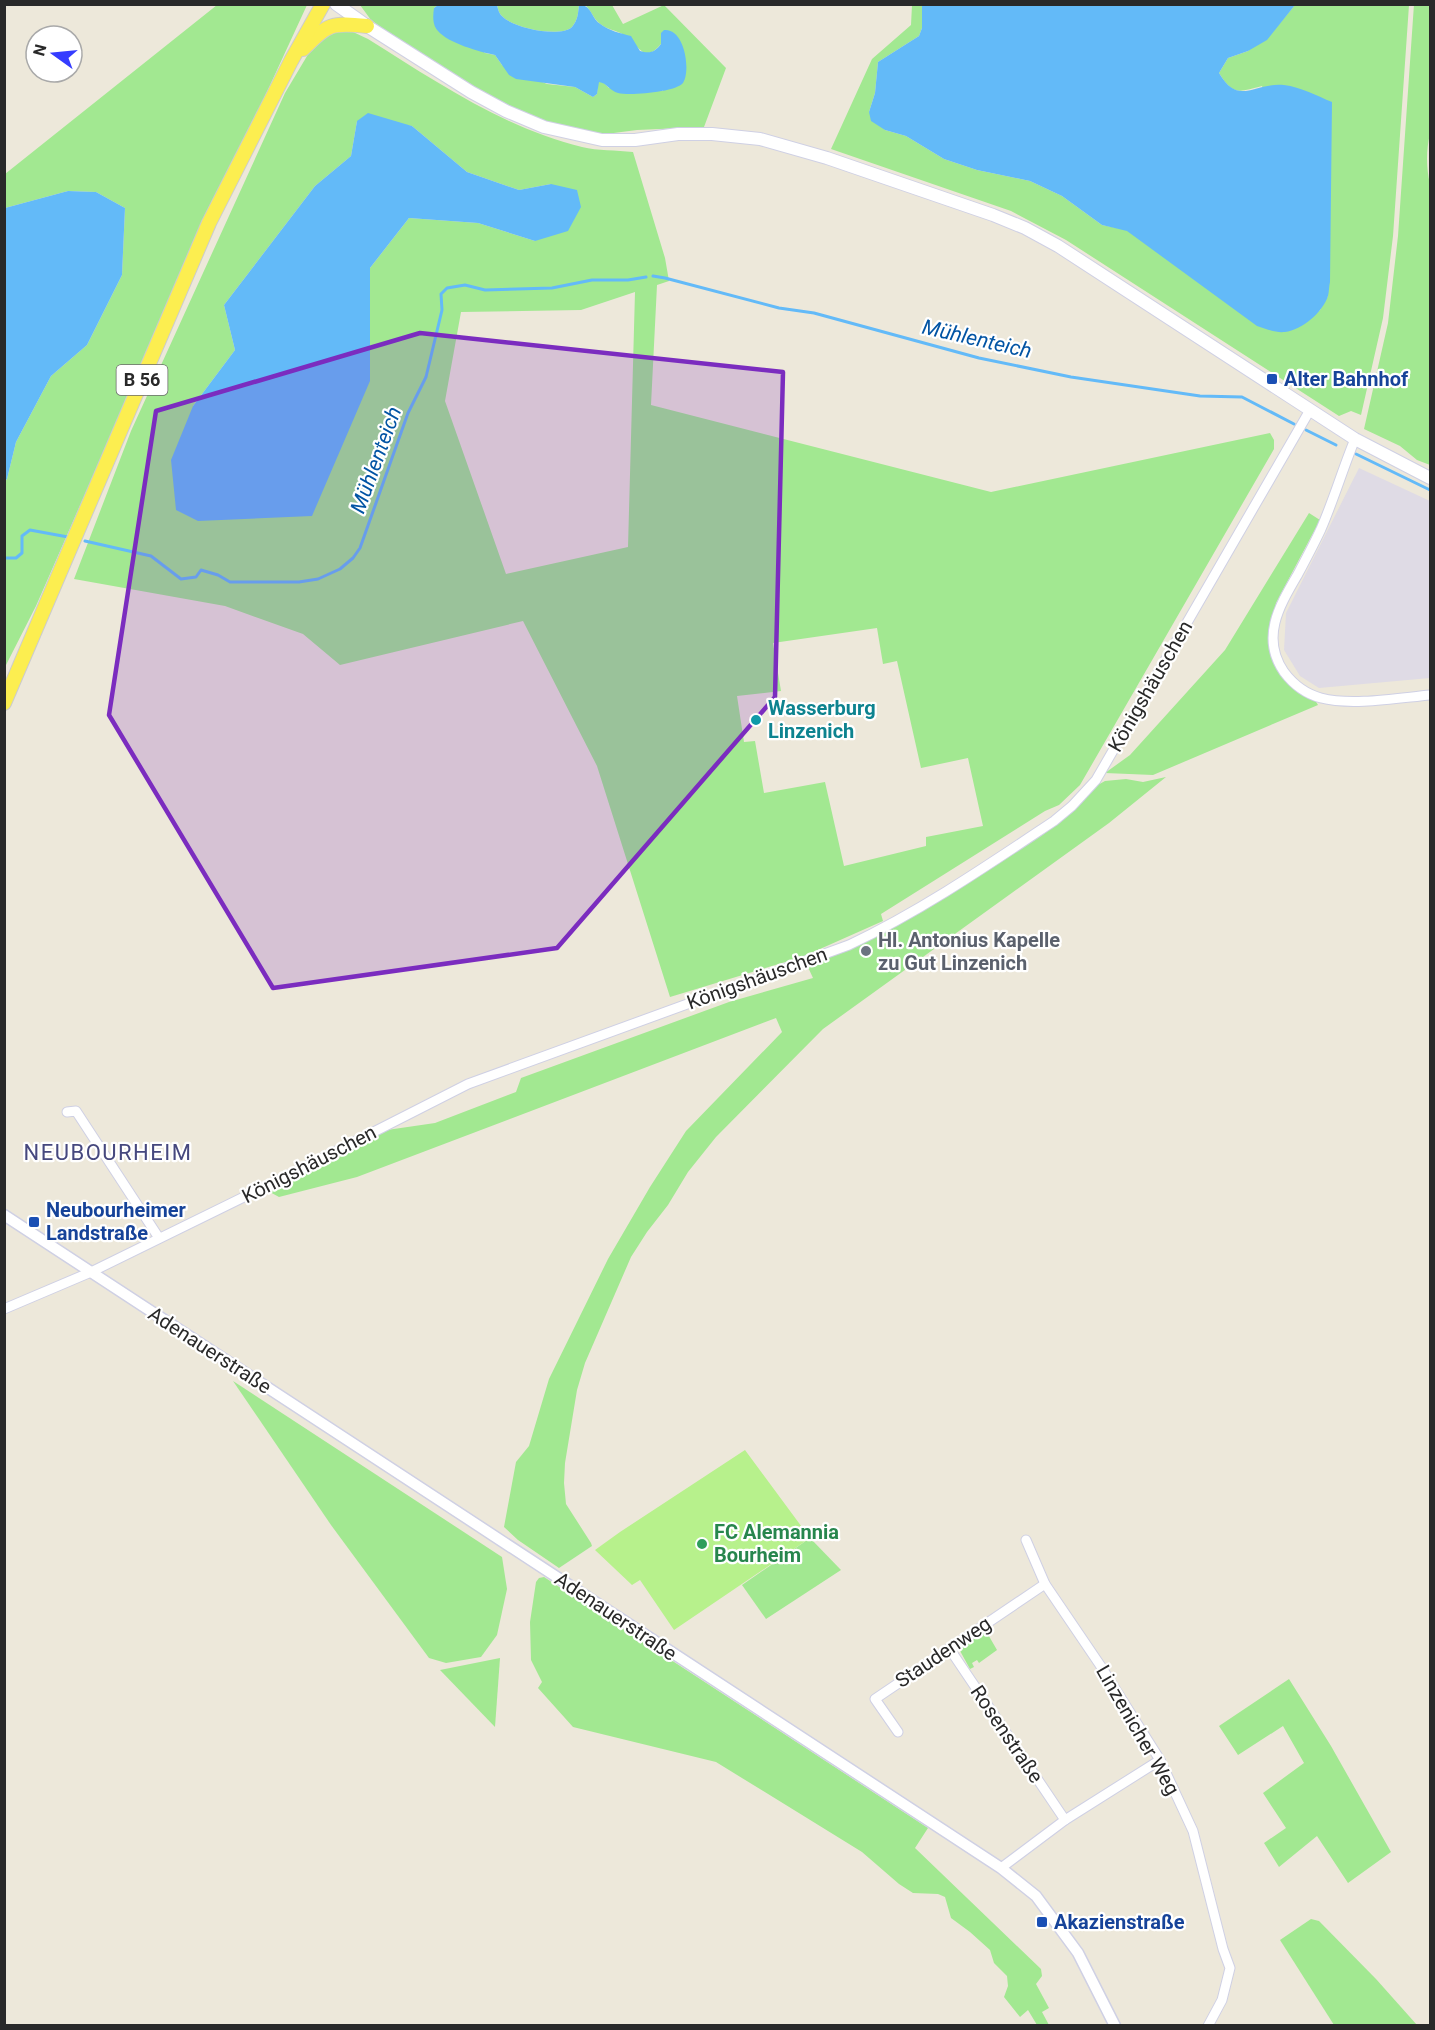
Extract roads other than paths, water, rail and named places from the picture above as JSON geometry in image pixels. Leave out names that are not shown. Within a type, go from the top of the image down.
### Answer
[{"type":"main road","name":"B 56","points":[[4,703],[209,223],[291,61],[323,4]]},
{"type":"main road","points":[[336,4],[471,92],[506,111],[544,127],[602,140],[635,140],[678,134],[731,135],[760,139],[837,162],[1015,224],[1058,246],[1355,439],[1431,478]]},
{"type":"main road","points":[[291,61],[322,30],[343,24],[367,26]]},
{"type":"street","name":"Königshäuschen","points":[[4,1309],[91,1272],[468,1084],[857,941],[932,900],[1054,821],[1072,806],[1096,780],[1310,410]]},
{"type":"street","points":[[1355,439],[1325,519],[1278,610],[1273,630],[1275,654],[1292,682],[1310,694],[1328,699],[1349,701],[1431,695]]},
{"type":"street","points":[[67,1112],[76,1111],[159,1238]]},
{"type":"street","name":"Adenauerstraße","points":[[4,1215],[1001,1868],[1036,1896],[1071,1943],[1116,2025]]},
{"type":"street","name":"Linzenicher Weg","points":[[1026,1540],[1045,1584],[1160,1760],[1193,1831],[1223,1949],[1230,1968],[1222,2000],[1209,2025]]},
{"type":"street","name":"Staudenweg","points":[[898,1732],[875,1699],[1045,1584]]},
{"type":"street","name":"Rosenstraße","points":[[949,1648],[1065,1820]]},
{"type":"street","points":[[1001,1868],[1065,1820],[1160,1760]]},
{"type":"water","points":[[438,5],[497,5],[502,16],[517,25],[558,32],[572,27],[577,19],[579,5],[583,5],[603,26],[631,36],[640,51],[654,51],[661,44],[661,33],[664,30],[671,31],[677,36],[684,51],[685,77],[683,83],[672,89],[642,94],[618,93],[599,82],[597,94],[593,97],[575,87],[516,79],[509,75],[495,55],[456,43],[438,31],[433,17],[434,8]]},
{"type":"water","points":[[922,5],[1295,5],[1267,40],[1248,51],[1228,58],[1219,73],[1233,89],[1240,91],[1284,85],[1332,102],[1328,296],[1322,308],[1311,319],[1292,331],[1274,331],[1257,326],[1127,231],[1102,225],[1062,196],[1030,181],[977,170],[944,159],[906,136],[885,130],[871,121],[869,112],[875,93],[878,62],[919,36],[922,28]]},
{"type":"water","points":[[368,113],[412,126],[467,172],[519,190],[551,184],[577,190],[581,207],[568,231],[535,241],[478,223],[409,218],[370,268],[370,381],[312,516],[198,521],[176,510],[171,460],[193,406],[235,350],[224,305],[315,186],[351,156],[357,121]]},
{"type":"water","points":[[68,191],[96,192],[125,208],[122,275],[87,345],[51,376],[16,442],[5,481],[5,208]]},
{"type":"waterway","name":"Mühlenteich","points":[[653,276],[779,308],[814,313],[979,358],[1071,377],[1200,396],[1242,397],[1294,424]]},
{"type":"waterway","name":"Mühlenteich","points":[[85,541],[151,556],[181,579],[196,577],[201,570],[218,575],[230,582],[299,582],[318,579],[340,569],[353,558],[360,548],[408,413],[426,377],[442,310],[441,294],[447,288],[465,285],[485,290],[552,288],[592,280],[628,280],[646,277]]},
{"type":"waterway","name":"Mühlenteich","points":[[1306,430],[1336,445]]},
{"type":"waterway","name":"Mühlenteich","points":[[1356,454],[1430,490]]},
{"type":"waterway","name":"Mühlenteich","points":[[4,558],[16,558],[22,553],[22,536],[30,530],[68,537]]},
{"type":"place","name":"Alter Bahnhof","points":[[1272,379]]},
{"type":"place","name":"Wasserburg Linzenich","points":[[756,720]]},
{"type":"place","name":"Hl. Antonius Kapelle zu Gut Linzenich","points":[[866,951]]},
{"type":"place","name":"Neubourheimer Landstraße","points":[[34,1222]]},
{"type":"place","name":"FC Alemannia Bourheim","points":[[702,1544]]},
{"type":"place","name":"Akazienstraße","points":[[1042,1922]]},
{"type":"district","name":"NEUBOURHEIM","points":[[108,1152]]}]
